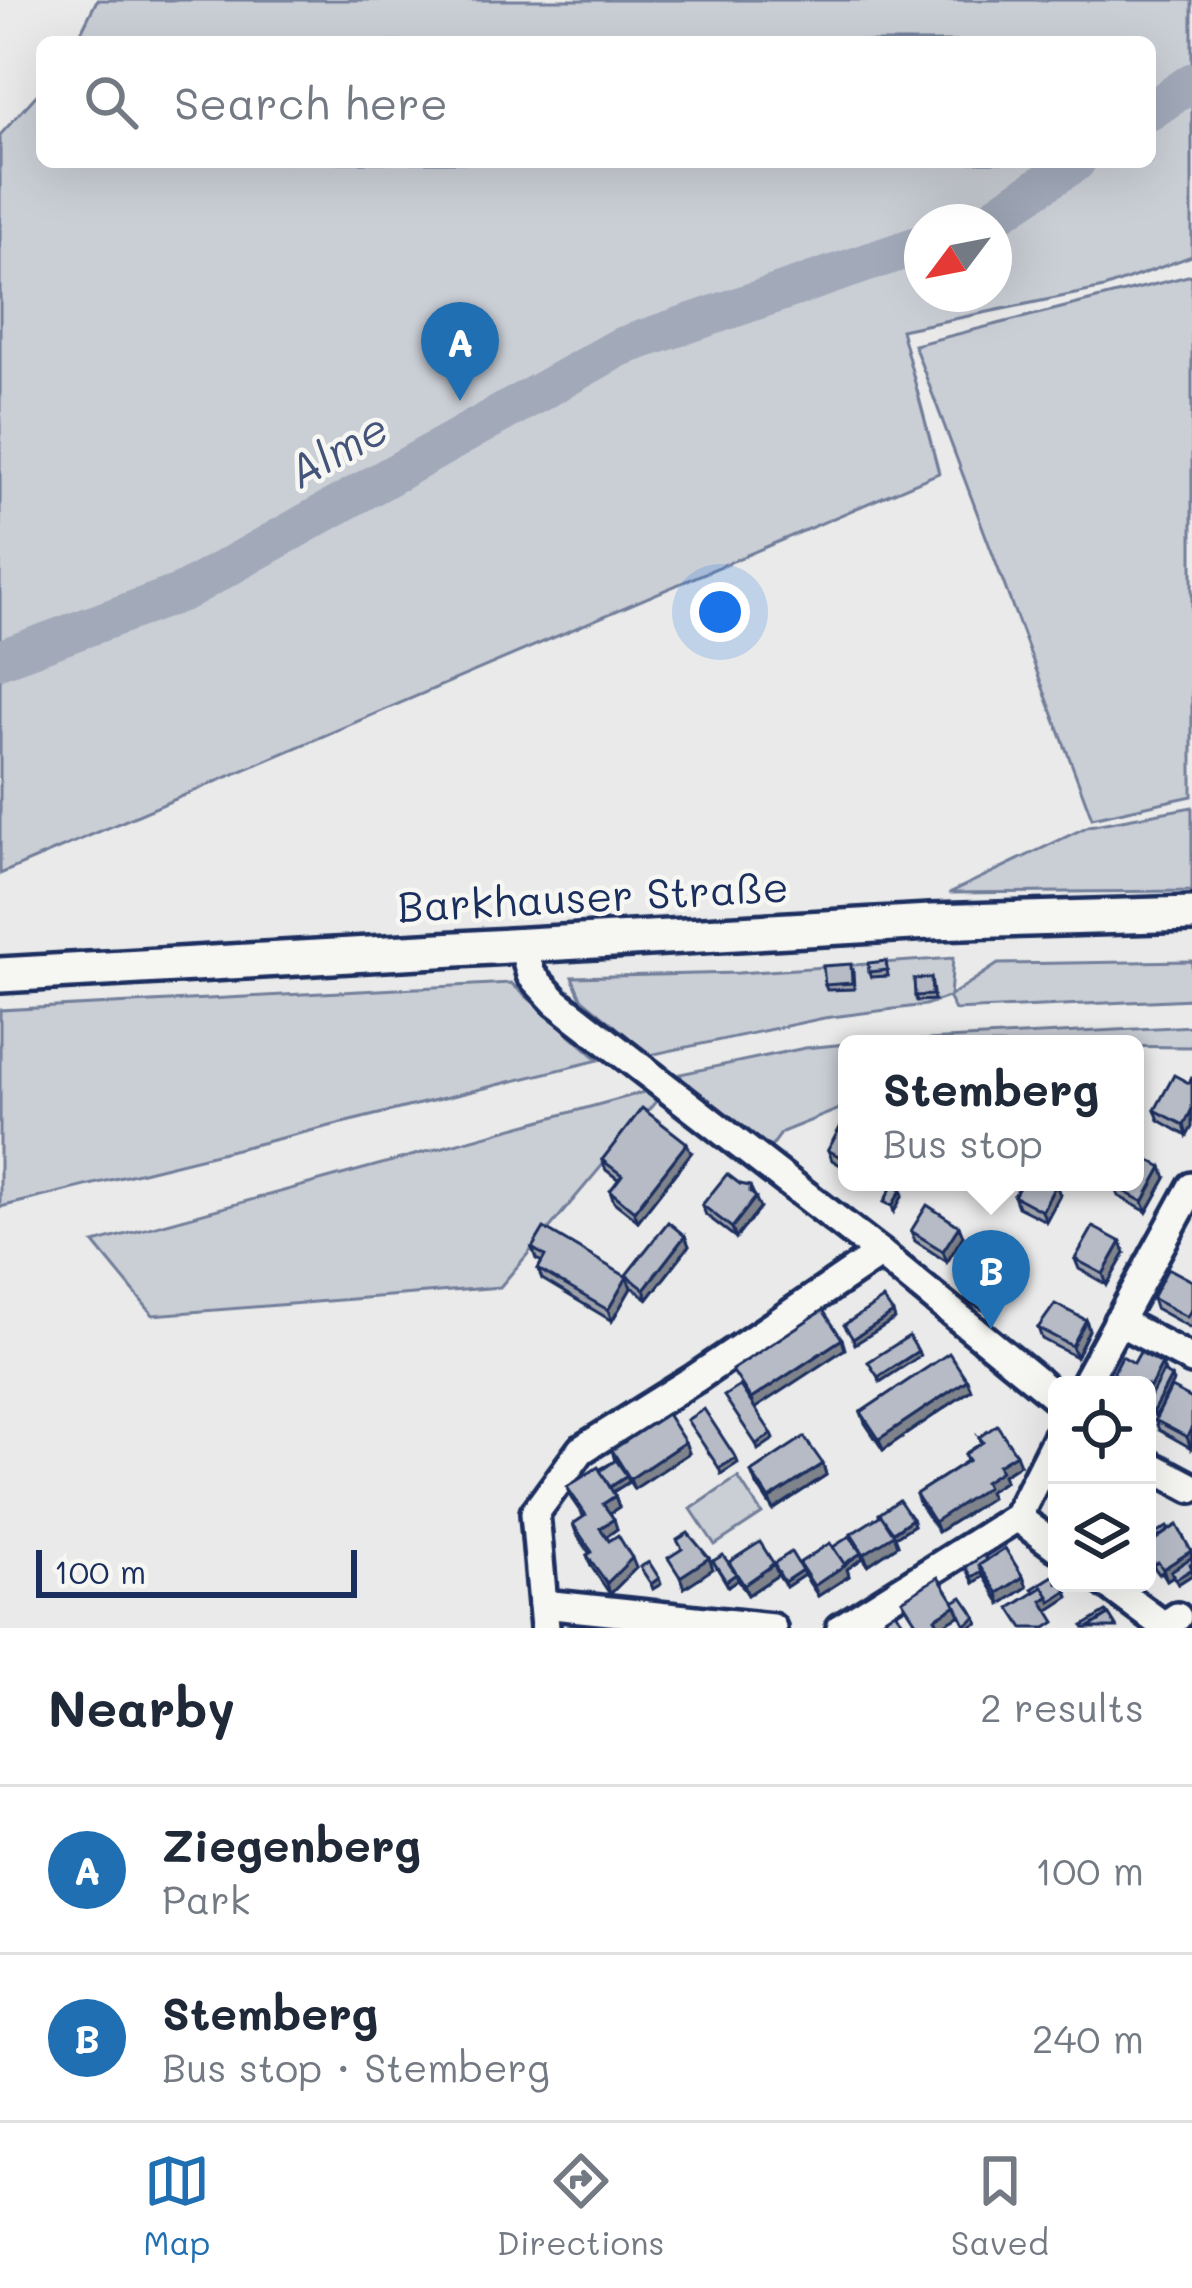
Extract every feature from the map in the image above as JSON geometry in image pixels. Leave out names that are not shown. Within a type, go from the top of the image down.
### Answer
[{"type":"street","name":"Barkhauser Straße","points":[[0,975],[930,922],[1192,914]]},
{"type":"street","points":[[523,946],[531,975],[556,1002],[880,1253],[1048,1391]]},
{"type":"street","points":[[1089,1376],[1192,1187]]},
{"type":"street","points":[[772,1628],[544,1616],[535,1513],[581,1450],[880,1253]]},
{"type":"street","points":[[1118,1321],[1192,1360]]},
{"type":"street","points":[[842,1628],[1017,1517],[1048,1455]]},
{"type":"street","points":[[1156,1469],[1192,1488]]},
{"type":"street","points":[[1017,1517],[1048,1539]]},
{"type":"street","points":[[1118,1592],[1164,1626],[1177,1617]]},
{"type":"shaded area","points":[[97,0],[1192,0],[1192,256],[1104,288],[1012,307],[1012,204],[904,204],[904,312],[988,312],[901,330],[939,473],[0,874],[0,135],[36,96],[36,168],[1156,168],[1156,36],[79,36]]},
{"type":"shaded area","points":[[1192,275],[1192,796],[1092,818],[914,345]]},
{"type":"shaded area","points":[[1192,807],[1192,891],[949,893],[1089,826]]},
{"type":"shaded area","points":[[953,958],[950,996],[998,964],[1192,961],[1192,999],[955,1010],[948,997],[650,1055],[581,998],[572,977],[738,973]]},
{"type":"shaded area","points":[[511,983],[599,1060],[0,1207],[0,1010]]},
{"type":"shaded area","points":[[1192,1026],[1192,1047],[1144,1047],[1144,1035],[1021,1035]]},
{"type":"shaded area","points":[[838,1045],[838,1110],[782,1132],[769,1150],[686,1088],[680,1074]]},
{"type":"shaded area","points":[[648,1091],[658,1099],[500,1287],[153,1315],[94,1243]]},
{"type":"shaded area","points":[[738,1477],[762,1514],[715,1545],[691,1509]]},
{"type":"building","points":[[886,961],[887,970],[869,972],[868,963]]},
{"type":"building","points":[[851,964],[852,983],[825,985],[823,966]]},
{"type":"building","points":[[931,978],[932,995],[915,996],[914,979]]},
{"type":"building","points":[[1174,1075],[1189,1083],[1192,1077],[1192,1109],[1184,1125],[1155,1110]]},
{"type":"building","points":[[642,1108],[687,1143],[634,1211],[610,1191],[622,1175],[602,1160]]},
{"type":"building","points":[[838,1131],[838,1156],[828,1150]]},
{"type":"building","points":[[1144,1157],[1162,1167],[1143,1202],[1123,1191],[1144,1191]]},
{"type":"building","points":[[727,1174],[750,1186],[756,1197],[732,1228],[702,1205]]},
{"type":"building","points":[[890,1191],[900,1191],[892,1206],[884,1202]]},
{"type":"building","points":[[1017,1191],[1052,1191],[1042,1211],[1014,1196]]},
{"type":"building","points":[[927,1205],[959,1226],[943,1251],[911,1231]]},
{"type":"building","points":[[668,1222],[685,1236],[644,1289],[626,1275]]},
{"type":"building","points":[[1093,1227],[1121,1242],[1103,1274],[1075,1259]]},
{"type":"building","points":[[544,1228],[627,1277],[608,1310],[538,1269],[545,1256],[532,1248]]},
{"type":"building","points":[[995,1246],[1016,1257],[990,1305],[963,1290],[977,1263],[983,1267]]},
{"type":"building","points":[[1168,1268],[1192,1281],[1192,1308],[1187,1317],[1152,1298]]},
{"type":"building","points":[[883,1299],[893,1313],[853,1339],[844,1325]]},
{"type":"building","points":[[1055,1304],[1086,1320],[1072,1346],[1038,1328]]},
{"type":"building","points":[[823,1310],[842,1339],[751,1399],[732,1370]]},
{"type":"building","points":[[909,1336],[918,1351],[878,1377],[868,1362]]},
{"type":"building","points":[[1140,1352],[1162,1364],[1156,1376],[1112,1376],[1122,1356],[1134,1363]]},
{"type":"building","points":[[949,1353],[967,1380],[879,1439],[861,1412]]},
{"type":"building","points":[[1163,1372],[1171,1377],[1156,1405],[1156,1386]]},
{"type":"building","points":[[740,1386],[772,1434],[756,1444],[724,1396]]},
{"type":"building","points":[[1171,1388],[1192,1399],[1192,1427],[1187,1437],[1156,1418]]},
{"type":"building","points":[[704,1409],[736,1458],[719,1468],[687,1420]]},
{"type":"building","points":[[667,1414],[685,1442],[630,1479],[612,1450]]},
{"type":"building","points":[[997,1425],[1016,1454],[998,1465],[1001,1471],[984,1482],[987,1487],[934,1522],[916,1494],[969,1460],[965,1454]]},
{"type":"building","points":[[804,1437],[823,1464],[769,1499],[751,1472]]},
{"type":"building","points":[[616,1460],[627,1476],[610,1487],[600,1471]]},
{"type":"building","points":[[598,1467],[615,1496],[603,1504],[614,1519],[600,1528],[609,1541],[618,1535],[632,1558],[607,1583],[573,1524],[586,1515],[567,1487]]},
{"type":"building","points":[[899,1500],[912,1519],[893,1532],[879,1514]]},
{"type":"building","points":[[881,1515],[894,1535],[864,1554],[851,1534]]},
{"type":"building","points":[[1177,1525],[1191,1551],[1163,1569],[1156,1563],[1156,1539]]},
{"type":"building","points":[[688,1533],[709,1558],[680,1577],[668,1558],[682,1549],[677,1540]]},
{"type":"building","points":[[850,1536],[861,1553],[844,1564],[833,1547]]},
{"type":"building","points":[[760,1542],[774,1564],[744,1585],[729,1562]]},
{"type":"building","points":[[830,1543],[845,1565],[814,1586],[799,1563]]},
{"type":"building","points":[[1005,1548],[1023,1577],[998,1593],[979,1565]]},
{"type":"building","points":[[791,1552],[802,1570],[784,1582],[773,1564]]},
{"type":"building","points":[[723,1555],[736,1574],[726,1581],[713,1561]]},
{"type":"building","points":[[984,1555],[987,1560],[979,1565],[982,1571],[972,1577],[966,1567]]},
{"type":"building","points":[[1192,1557],[1192,1569],[1176,1579],[1171,1571]]},
{"type":"building","points":[[649,1562],[659,1578],[651,1584],[640,1567]]},
{"type":"building","points":[[938,1577],[956,1605],[935,1618],[941,1628],[920,1628],[902,1600]]},
{"type":"building","points":[[1048,1579],[1048,1592],[1066,1592],[1051,1602],[1043,1587],[1035,1593],[1032,1589]]},
{"type":"building","points":[[1043,1587],[1049,1596],[1042,1601],[1055,1622],[1046,1628],[1023,1628],[1010,1608]]},
{"type":"building","points":[[962,1597],[976,1617],[965,1625],[954,1602]]},
{"type":"building","points":[[895,1611],[907,1628],[870,1628]]},
{"type":"building","points":[[1106,1612],[1088,1628],[1083,1626]]},
{"type":"building","points":[[1109,1615],[1117,1628],[1088,1628]]},
{"type":"waterway","name":"Alme","points":[[1156,107],[1192,82]]},
{"type":"waterway","name":"Alme","points":[[1012,205],[1067,168]]},
{"type":"waterway","name":"Alme","points":[[0,659],[183,592],[620,347],[904,250]]},
{"type":"place","name":"Ziegenberg","points":[[460,401]]},
{"type":"place","name":"Stemberg","points":[[991,1329]]}]
